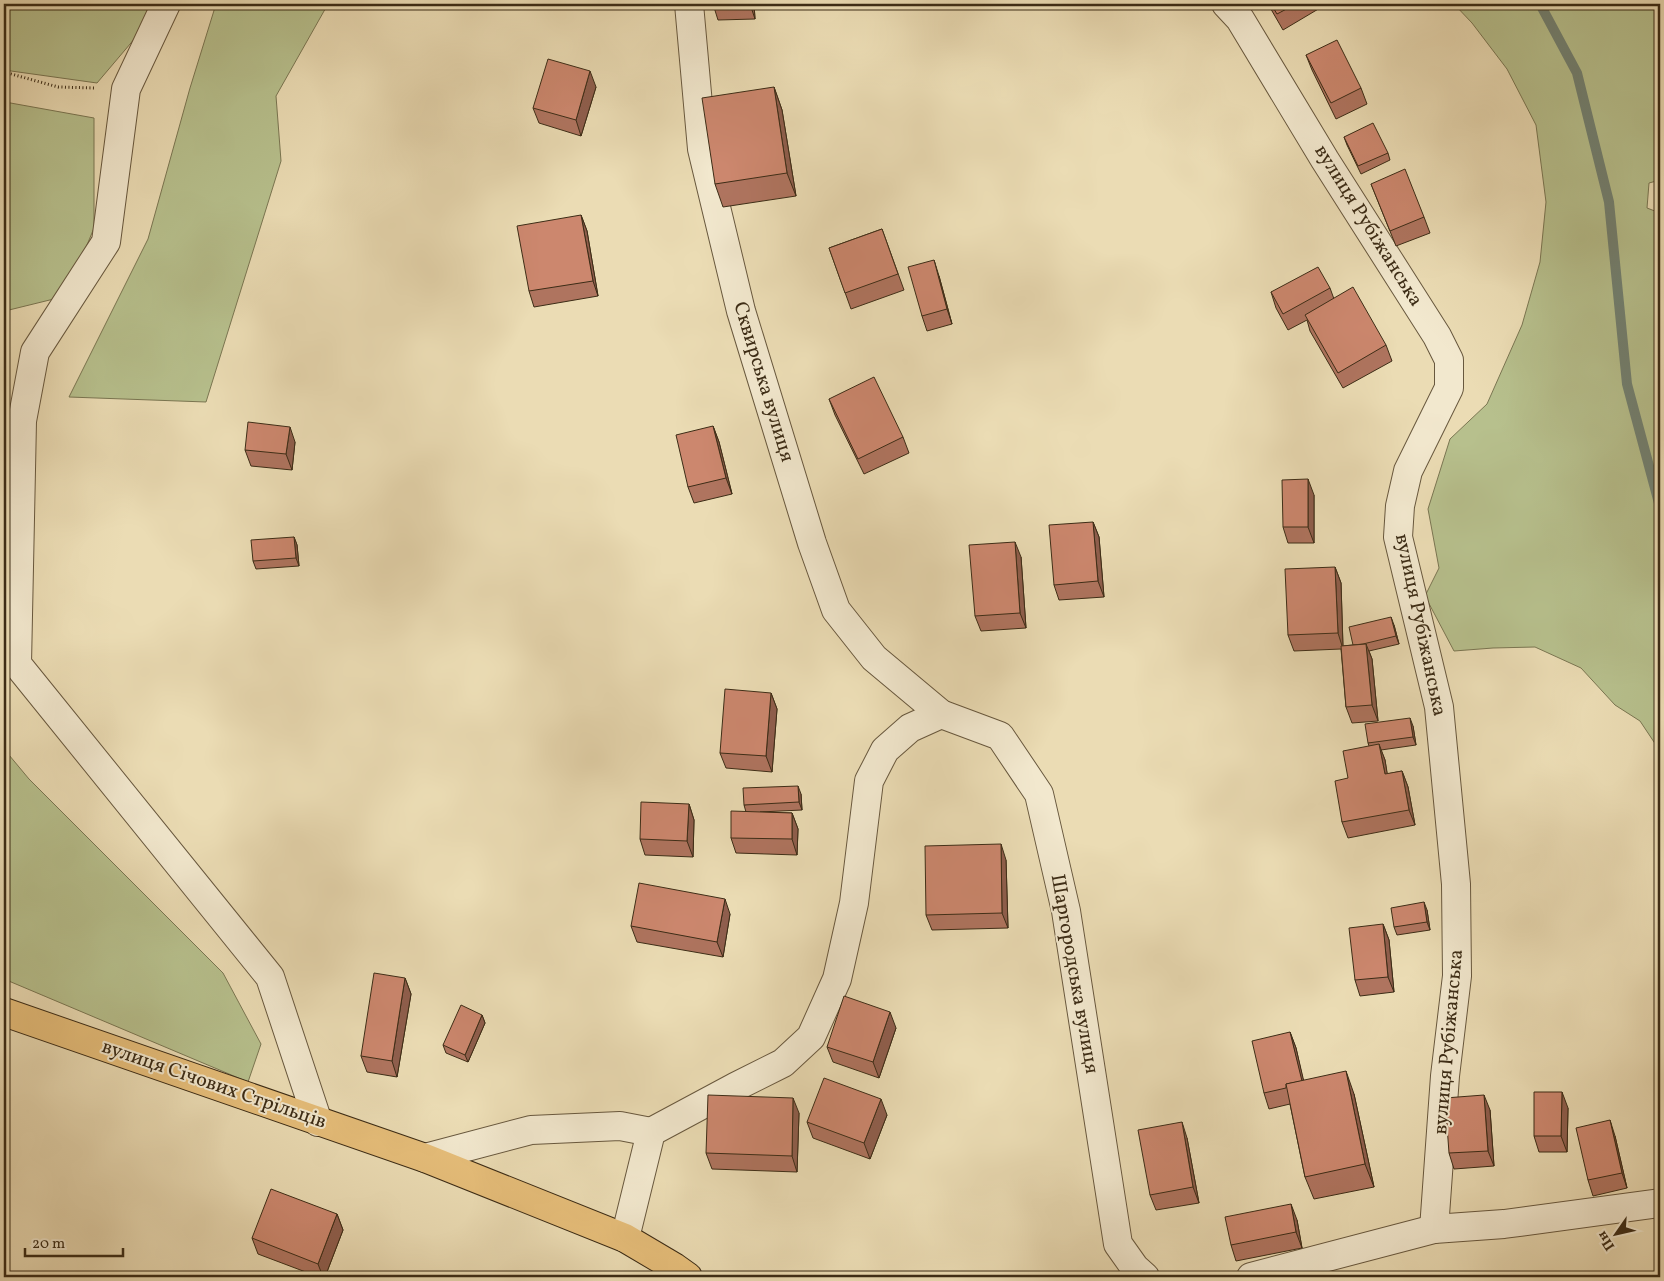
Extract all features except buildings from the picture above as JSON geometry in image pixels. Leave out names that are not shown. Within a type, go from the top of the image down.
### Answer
[{"type":"main road","name":"вулиця Січових Стрільців","points":[[4,1012],[425,1158],[625,1238],[688,1277]]},
{"type":"street","points":[[166,4],[126,89],[106,242],[35,352],[22,421],[17,664],[270,977],[318,1122]]},
{"type":"street","name":"Сквирська вулиця","points":[[688,4],[702,149],[741,311],[812,543],[833,602],[836,610],[874,658],[941,714]]},
{"type":"street","name":"вулиця Рубіжанська","points":[[1226,4],[1240,19],[1325,160],[1437,336],[1449,360],[1449,388],[1408,471],[1400,506],[1398,537],[1439,707],[1456,884],[1457,976],[1445,1076],[1434,1230]]},
{"type":"street","points":[[425,1158],[531,1130],[620,1126],[651,1132],[783,1063],[811,1037],[837,979],[854,903],[869,781],[885,750],[910,728],[941,714]]},
{"type":"street","name":"Шаргородська вулиця","points":[[941,714],[1000,736],[1039,794],[1066,911],[1118,1244],[1134,1268],[1145,1277]]},
{"type":"street","points":[[625,1238],[651,1132]]},
{"type":"street","points":[[1251,1277],[1434,1230],[1504,1224],[1660,1203]]},
{"type":"path","points":[[4,72],[58,87],[126,89]]},
{"type":"green space","points":[[4,4],[164,4],[97,83],[4,70]]},
{"type":"green space","points":[[216,4],[328,4],[276,96],[281,161],[206,402],[69,397],[148,239],[190,88]]},
{"type":"green space","points":[[1454,4],[1660,4],[1660,180],[1649,183],[1647,208],[1660,213],[1660,751],[1640,721],[1615,705],[1581,668],[1535,647],[1454,651],[1425,596],[1439,568],[1428,509],[1450,439],[1487,404],[1522,325],[1540,262],[1546,202],[1536,125],[1507,69],[1472,23]]},
{"type":"green space","points":[[4,94],[5,102],[94,118],[94,228],[66,296],[9,310],[4,329]]},
{"type":"green space","points":[[4,749],[29,779],[223,973],[261,1044],[248,1082],[4,979]]},
{"type":"green space","points":[[1660,767],[1660,859],[1655,819]]},
{"type":"waterway","points":[[1540,4],[1577,73],[1609,202],[1627,384],[1660,507]]}]
